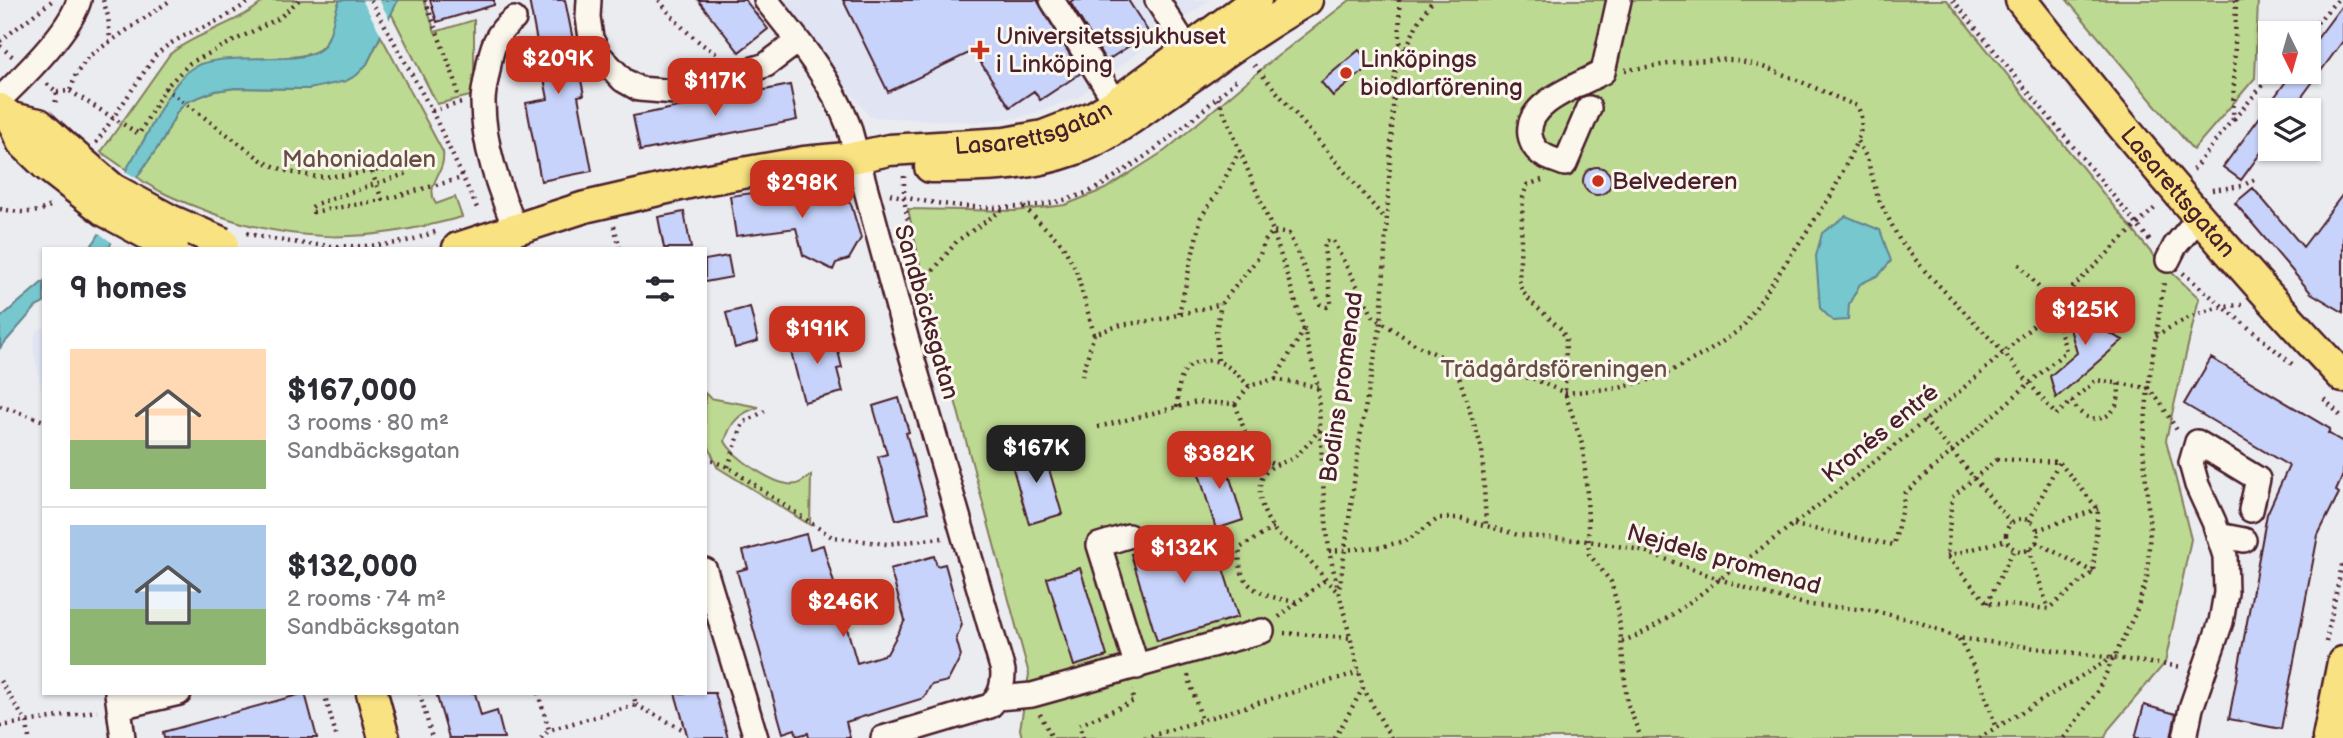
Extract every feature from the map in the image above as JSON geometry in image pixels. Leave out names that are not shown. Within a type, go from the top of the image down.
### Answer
[{"type":"main road","name":"Lasarettsgatan","points":[[858,157],[888,167],[1001,166],[1045,159],[1075,149],[1116,129],[1195,60],[1256,0]]},
{"type":"main road","name":"Lasarettsgatan","points":[[461,247],[585,206],[698,181],[889,150],[1005,144],[1043,136],[1095,116],[1195,60],[1252,33],[1307,0]]},
{"type":"main road","name":"Lasarettsgatan","points":[[2021,0],[2127,133],[2175,188],[2204,203],[2330,384]]},
{"type":"main road","points":[[4,109],[22,142],[55,156],[170,220],[230,246]]},
{"type":"main road","points":[[55,156],[105,211],[171,247]]},
{"type":"main road","points":[[2328,738],[2343,662]]},
{"type":"main road","points":[[373,695],[384,738]]},
{"type":"street","points":[[4,109],[69,20],[79,0]]},
{"type":"street","points":[[589,0],[591,38],[599,55],[623,80],[639,89],[676,92],[766,65],[798,41]]},
{"type":"street","name":"Sandbäcksgatan","points":[[766,0],[818,66],[843,112],[858,157],[906,337],[1003,671],[1003,686],[998,698]]},
{"type":"street","points":[[1052,0],[1116,103]]},
{"type":"street","points":[[1157,0],[1195,60]]},
{"type":"street","name":"Lasarettsgatan","points":[[1252,33],[1292,0]]},
{"type":"street","points":[[1589,108],[1565,164],[1538,153],[1531,140],[1530,130],[1535,113],[1561,94],[1603,72],[1619,0]]},
{"type":"street","points":[[514,19],[502,28],[495,40],[483,102],[490,156],[514,228]]},
{"type":"street","points":[[2168,260],[2204,203]]},
{"type":"street","points":[[2185,738],[2191,708],[2221,622],[2226,593],[2225,556],[2191,464],[2197,442],[2258,479],[2251,510]]},
{"type":"street","points":[[2218,535],[2244,540]]},
{"type":"street","points":[[1128,536],[1099,545],[1131,668]]},
{"type":"street","points":[[707,577],[756,738]]},
{"type":"street","points":[[883,738],[975,712],[990,706],[998,698],[1032,695],[1262,631]]},
{"type":"street","points":[[123,738],[118,700],[162,695]]},
{"type":"path","points":[[0,41],[53,0]]},
{"type":"path","points":[[103,0],[108,16],[110,40]]},
{"type":"path","points":[[70,91],[76,74],[89,56],[171,0]]},
{"type":"path","points":[[95,145],[155,56],[167,44],[223,19],[252,0]]},
{"type":"path","points":[[57,92],[70,91],[139,134],[167,89],[190,64],[279,18],[299,0]]},
{"type":"path","points":[[371,0],[432,111],[478,210]]},
{"type":"path","points":[[425,0],[455,80],[460,103],[432,111]]},
{"type":"path","points":[[659,0],[697,42],[723,58],[751,69]]},
{"type":"path","points":[[1399,0],[1400,42],[1405,50]]},
{"type":"path","name":"Bodins promenad","points":[[1391,738],[1363,688],[1339,593],[1361,431],[1381,323],[1395,73],[1433,0]]},
{"type":"path","points":[[1954,0],[2154,246],[2301,373]]},
{"type":"path","points":[[2233,119],[2236,0]]},
{"type":"path","points":[[2319,21],[2337,0]]},
{"type":"path","points":[[1273,231],[1289,234],[1320,304],[1327,307],[1331,303],[1324,248],[1326,242],[1333,241],[1373,316],[1416,345],[1458,364],[1534,379],[1565,393],[1619,388],[1660,377],[1709,351],[1742,328],[1832,194],[1857,142],[1863,116],[1857,106],[1774,71],[1742,61],[1716,60],[1603,72]]},
{"type":"path","points":[[867,194],[886,194],[942,205],[1024,206],[1060,201],[1095,189],[1155,151],[1253,64],[1385,219]]},
{"type":"path","name":"Kronés entré","points":[[1622,641],[1639,637],[1794,525],[2004,352],[2175,188],[2264,84]]},
{"type":"path","points":[[167,89],[264,162],[289,172],[318,177],[372,172],[408,165],[405,174],[316,204],[312,211],[318,213],[382,200],[462,178]]},
{"type":"path","points":[[1217,98],[1273,231],[1304,329],[1318,387],[1329,551],[1339,593]]},
{"type":"path","points":[[1857,142],[1867,158],[1878,198],[1900,241],[1925,271],[2004,352],[2056,415],[2096,380],[2148,388],[2160,402],[2183,442],[2191,464]]},
{"type":"path","points":[[1179,314],[1201,217],[1218,192],[1240,150]]},
{"type":"path","points":[[904,167],[904,198],[921,298]]},
{"type":"path","points":[[372,172],[382,200]]},
{"type":"path","points":[[1549,178],[1527,185],[1523,197],[1519,280],[1522,291],[1561,329],[1566,339],[1565,393],[1583,447],[1589,554],[1611,582],[1618,608],[1626,702],[1641,738]]},
{"type":"path","points":[[2204,203],[2258,178]]},
{"type":"path","points":[[0,209],[30,213],[47,208],[55,202]]},
{"type":"path","points":[[919,288],[957,241],[1008,206]]},
{"type":"path","points":[[1024,206],[1062,243],[1076,270],[1094,334],[1082,376]]},
{"type":"path","points":[[612,217],[620,247]]},
{"type":"path","points":[[1218,360],[1216,332],[1221,304],[1259,257],[1265,241],[1273,231]]},
{"type":"path","points":[[2064,738],[2096,692],[2136,612],[2147,578],[2150,530],[2143,446],[2148,388],[2168,260]]},
{"type":"path","points":[[1794,525],[1894,545],[1905,493],[2066,351],[2053,304],[2018,263]]},
{"type":"path","points":[[1094,334],[1121,325],[1161,319],[1221,304]]},
{"type":"path","points":[[2155,337],[2176,323],[2222,305],[2243,305]]},
{"type":"path","points":[[2253,334],[2261,328]]},
{"type":"path","points":[[1275,379],[1304,329]]},
{"type":"path","points":[[1177,407],[1181,378],[1189,365],[1205,360],[1218,360],[1232,369],[1249,386]]},
{"type":"path","points":[[1458,364],[1460,380],[1482,449],[1486,525]]},
{"type":"path","points":[[1235,404],[1249,386],[1275,379],[1318,387]]},
{"type":"path","points":[[2072,401],[2076,410],[2085,416],[2105,417],[2119,405],[2118,383]]},
{"type":"path","points":[[2330,384],[2343,418]]},
{"type":"path","points":[[1098,427],[1197,402],[1235,404]]},
{"type":"path","points":[[1235,404],[1243,433],[1250,446],[1274,465]]},
{"type":"path","points":[[0,407],[42,420]]},
{"type":"path","points":[[728,467],[743,423],[765,411]]},
{"type":"path","points":[[1924,420],[2011,523]]},
{"type":"path","points":[[1320,429],[1302,451],[1264,473],[1260,485],[1262,503],[1273,528],[1300,551],[1339,593]]},
{"type":"path","points":[[707,459],[728,467],[832,537],[887,544],[965,536]]},
{"type":"path","points":[[1997,459],[2059,462],[2098,509],[2093,572],[2048,609],[1987,603],[1947,556],[1952,497],[1997,459]]},
{"type":"path","points":[[2029,521],[2059,462]]},
{"type":"path","points":[[2037,530],[2098,509]]},
{"type":"path","name":"Nejdels promenad","points":[[1329,551],[1380,547],[1408,540],[1440,518],[1460,518],[1518,535],[1588,541],[1641,550],[1719,579],[1810,605],[1870,610],[1916,621],[1958,638],[2204,670]]},
{"type":"path","points":[[2017,520],[2029,521],[2037,530],[2036,542],[2029,549],[2014,550],[2006,540],[2007,528],[2017,520]]},
{"type":"path","points":[[1273,528],[1240,548],[1238,562],[1241,575],[1255,590],[1273,598],[1298,602]]},
{"type":"path","points":[[1947,556],[2006,540]]},
{"type":"path","points":[[2036,542],[2093,572]]},
{"type":"path","points":[[2029,549],[2048,609]]},
{"type":"path","points":[[1987,603],[2014,550]]},
{"type":"path","points":[[1262,631],[1325,580]]},
{"type":"path","points":[[1262,631],[1350,638]]},
{"type":"path","points":[[1958,638],[1988,698],[1995,726]]},
{"type":"path","points":[[1181,654],[1202,721]]},
{"type":"path","points":[[1979,738],[2114,657]]},
{"type":"path","points":[[1083,738],[1079,725],[1134,701],[1131,668]]},
{"type":"path","points":[[1144,738],[1359,672]]},
{"type":"path","points":[[0,681],[27,723],[29,738]]},
{"type":"path","points":[[1335,738],[1363,688]]},
{"type":"path","points":[[325,695],[337,738]]},
{"type":"path","points":[[412,699],[420,695],[432,738]]},
{"type":"path","points":[[539,695],[549,730]]},
{"type":"path","points":[[634,695],[636,705]]},
{"type":"path","points":[[0,726],[27,723],[118,700]]},
{"type":"path","points":[[541,738],[549,730],[636,705],[686,732]]},
{"type":"shaded area","name":"Universitetssjukhuset i Linköping","points":[[779,0],[1209,0],[1077,98],[1022,117],[977,122],[870,117]]},
{"type":"shaded area","points":[[42,328],[42,391],[33,347],[36,331]]},
{"type":"green space","points":[[265,0],[340,0],[329,35],[318,50],[299,56],[200,64],[164,104],[127,170],[101,152],[170,54],[193,39],[242,16]]},
{"type":"green space","points":[[398,0],[424,0],[435,32],[474,20],[474,95],[437,104],[391,13]]},
{"type":"green space","name":"Trädgårdsföreningen","points":[[1350,0],[1947,0],[2153,255],[2199,298],[2166,440],[2191,539],[2165,663],[2108,730],[2105,738],[1022,738],[1020,729],[1029,674],[928,300],[908,209],[1015,211],[1065,205],[1105,189],[1166,150],[1270,62]]},
{"type":"green space","points":[[2067,0],[2258,0],[2255,78],[2193,150]]},
{"type":"green space","name":"Mahoniadalen","points":[[381,36],[443,152],[443,160],[432,190],[436,204],[455,197],[462,217],[396,232],[301,235],[237,222],[178,200],[137,177],[186,102],[215,91],[235,88],[309,89],[367,64]]},
{"type":"green space","points":[[707,395],[710,398],[759,407],[737,419],[725,441],[746,463],[778,481],[797,484],[811,475],[810,525],[717,467],[707,442]]},
{"type":"water","points":[[340,0],[398,0],[367,64],[357,75],[346,81],[309,89],[235,88],[215,91],[186,102],[137,177],[110,246],[90,247],[103,227],[127,168],[168,96],[187,72],[200,64],[216,60],[309,55],[325,45]]},
{"type":"water","points":[[1846,216],[1880,230],[1891,261],[1879,275],[1860,284],[1849,304],[1848,320],[1833,321],[1820,308],[1816,256],[1822,233]]},
{"type":"water","points":[[42,283],[42,304],[36,307],[0,348],[0,318]]},
{"type":"pier","points":[[362,0],[379,0],[391,22],[383,38]]},
{"type":"pier","points":[[123,170],[140,180],[114,244],[96,231]]},
{"type":"building","points":[[430,0],[494,0],[494,5],[437,22]]},
{"type":"building","points":[[529,0],[565,0],[584,95],[578,96],[592,171],[541,181],[526,103],[548,99]]},
{"type":"building","points":[[698,0],[745,0],[768,29],[739,52]]},
{"type":"building","points":[[843,0],[1037,0],[1081,73],[1040,100],[1034,91],[1010,107],[973,51],[888,92]]},
{"type":"building","points":[[1128,0],[1149,33],[1106,61],[1070,2]]},
{"type":"building","points":[[2343,4],[2343,41],[2321,71],[2321,34]]},
{"type":"building","name":"Linköpings biodlarförening","points":[[1359,50],[1371,65],[1333,96],[1321,82]]},
{"type":"building","points":[[2284,84],[2311,84],[2301,98],[2274,98]]},
{"type":"building","points":[[790,85],[797,120],[640,151],[633,116]]},
{"type":"building","points":[[2258,120],[2258,157],[2241,180],[2223,167]]},
{"type":"building","name":"Belvederen","points":[[1597,167],[1607,171],[1611,181],[1607,191],[1597,195],[1587,191],[1583,181],[1587,171]]},
{"type":"building","points":[[798,187],[823,187],[851,204],[861,238],[849,259],[836,263],[833,270],[803,255],[796,228],[736,236],[730,196]]},
{"type":"building","points":[[2253,188],[2303,247],[2343,194],[2343,312],[2311,293],[2235,203]]},
{"type":"building","points":[[684,212],[691,247],[664,247],[658,217]]},
{"type":"building","points":[[728,256],[732,277],[707,282],[707,260]]},
{"type":"building","points":[[2080,306],[2116,322],[2105,331],[2123,340],[2056,398],[2050,376],[2077,353],[2067,318]]},
{"type":"building","points":[[750,307],[758,341],[735,348],[726,313]]},
{"type":"building","points":[[824,332],[825,335],[834,333],[842,368],[837,369],[843,392],[804,402],[789,344]]},
{"type":"building","points":[[2211,358],[2330,429],[2328,433],[2343,442],[2343,475],[2336,491],[2339,493],[2318,535],[2281,729],[2229,719],[2267,514],[2289,466],[2184,404]]},
{"type":"building","points":[[899,398],[928,512],[896,520],[878,457],[887,454],[873,406]]},
{"type":"building","points":[[1042,445],[1062,514],[1029,524],[1009,455]]},
{"type":"building","points":[[1222,452],[1243,520],[1216,529],[1195,461]]},
{"type":"building","points":[[1211,529],[1238,617],[1157,641],[1131,554]]},
{"type":"building","points":[[806,534],[810,549],[823,545],[857,663],[887,654],[905,620],[890,569],[934,556],[937,566],[945,564],[962,625],[956,638],[961,656],[948,681],[931,685],[924,698],[846,722],[850,738],[809,738],[808,733],[797,736],[795,729],[783,733],[737,571],[748,568],[743,551]]},
{"type":"building","points":[[1080,568],[1107,656],[1074,666],[1047,578]]},
{"type":"building","points":[[715,693],[728,738],[688,738],[676,695]]},
{"type":"building","points":[[306,695],[317,738],[164,738],[163,732]]},
{"type":"building","points":[[437,695],[476,695],[481,716],[497,711],[504,738],[449,738]]},
{"type":"building","points":[[2144,705],[2176,714],[2171,738],[2135,738]]},
{"type":"place","name":"Universitetssjukhuset i Linköping","points":[[980,50]]},
{"type":"place","name":"Linköpings biodlarförening","points":[[1346,73]]},
{"type":"place","name":"Belvederen","points":[[1598,181]]}]
